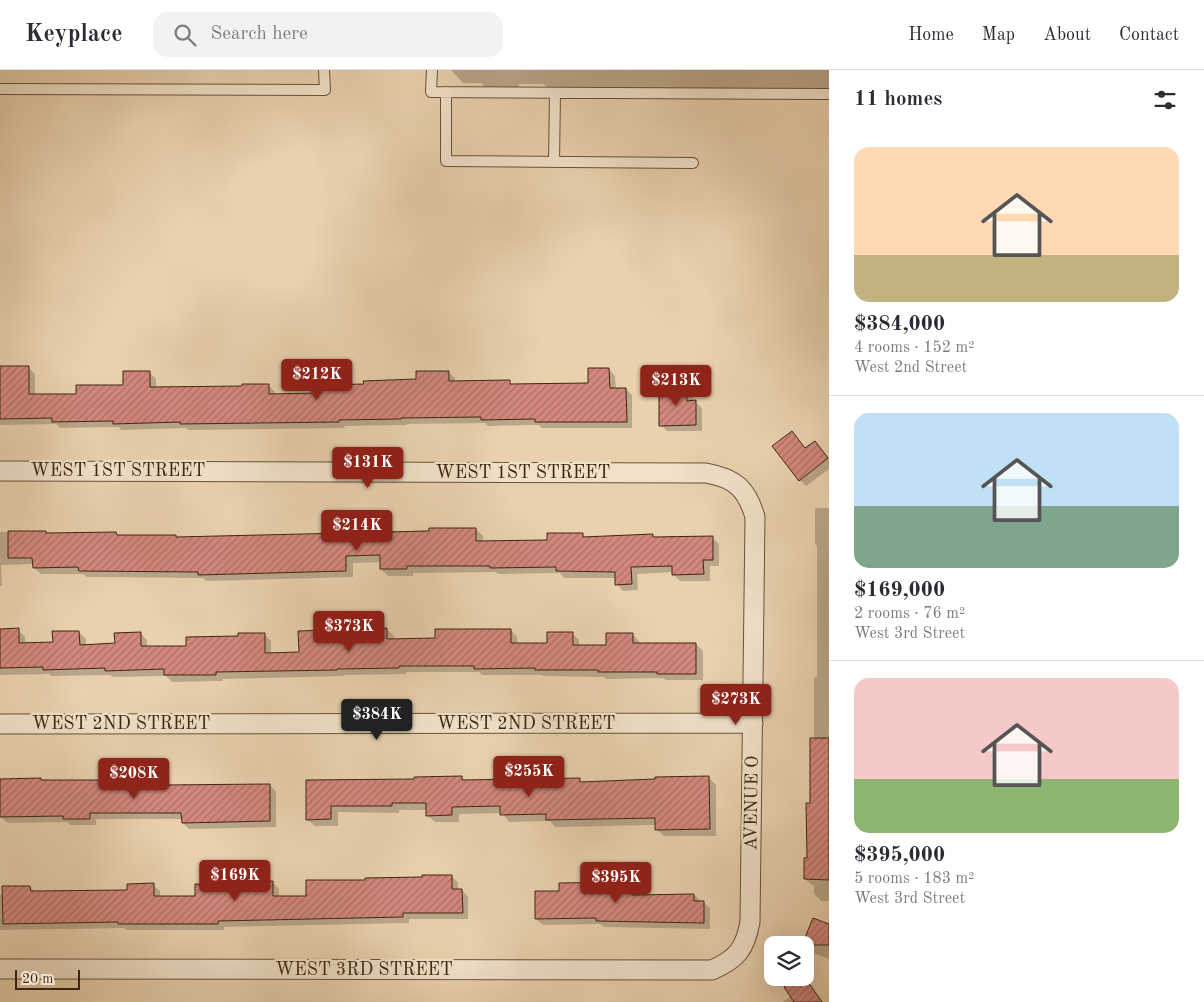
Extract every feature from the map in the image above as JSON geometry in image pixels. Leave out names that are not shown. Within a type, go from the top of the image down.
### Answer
[{"type":"street","name":"WEST 1ST STREET","points":[[0,471],[706,474],[722,476],[742,488]]},
{"type":"street","name":"AVENUE O","points":[[727,964],[740,952],[748,938],[750,922],[755,517],[751,502],[742,488]]},
{"type":"street","name":"WEST 2ND STREET","points":[[0,724],[753,723]]},
{"type":"street","name":"WEST 3RD STREET","points":[[0,969],[712,970],[727,964]]},
{"type":"lane","points":[[0,89],[325,90],[324,70]]},
{"type":"lane","points":[[432,70],[431,92],[829,94]]},
{"type":"lane","points":[[446,92],[446,161],[693,163]]},
{"type":"lane","points":[[554,162],[555,92]]},
{"type":"building","points":[[0,366],[29,366],[29,394],[76,394],[76,385],[123,385],[123,371],[150,371],[150,387],[269,384],[269,394],[318,393],[318,385],[364,384],[363,381],[416,379],[416,371],[449,371],[449,381],[510,380],[510,384],[588,383],[588,368],[609,368],[610,388],[626,388],[627,422],[535,422],[535,419],[481,420],[481,417],[339,420],[339,422],[113,424],[113,421],[52,422],[52,418],[0,419]]},
{"type":"building","points":[[659,386],[687,386],[687,401],[696,400],[696,425],[659,426]]},
{"type":"building","points":[[792,431],[805,448],[815,441],[828,458],[799,481],[772,446]]},
{"type":"building","points":[[429,528],[476,528],[476,541],[547,540],[547,533],[583,533],[583,537],[653,534],[653,537],[713,536],[713,560],[703,560],[704,574],[672,575],[672,566],[631,567],[632,584],[615,585],[615,572],[556,571],[556,567],[407,566],[407,569],[380,569],[380,555],[346,556],[346,571],[198,575],[198,572],[79,571],[78,567],[33,568],[32,558],[8,558],[8,531],[46,531],[46,533],[116,532],[117,535],[176,535],[176,537],[429,531]]},
{"type":"building","points":[[19,628],[19,643],[53,642],[52,631],[79,631],[80,645],[115,643],[114,633],[141,632],[141,646],[186,646],[186,637],[238,636],[238,633],[265,633],[265,653],[299,652],[298,631],[387,628],[387,639],[435,638],[435,629],[511,629],[511,643],[547,643],[547,632],[573,632],[573,645],[606,645],[606,633],[633,633],[633,643],[696,643],[696,674],[598,672],[598,670],[535,670],[535,668],[474,669],[474,666],[399,666],[399,668],[216,672],[216,675],[164,675],[164,669],[105,671],[105,668],[43,670],[43,667],[0,668],[0,629]]},
{"type":"building","points":[[810,738],[829,738],[829,880],[804,879],[804,858],[807,858],[806,803],[810,803]]},
{"type":"building","points":[[462,776],[462,780],[580,778],[580,782],[655,779],[655,777],[709,776],[710,829],[655,830],[655,818],[546,820],[546,814],[500,815],[500,806],[452,807],[452,815],[426,816],[426,803],[392,803],[392,806],[331,806],[331,819],[306,820],[306,780],[414,779],[414,777]]},
{"type":"building","points":[[41,778],[41,780],[100,780],[100,783],[163,783],[163,785],[270,784],[270,821],[182,823],[181,813],[90,813],[90,819],[63,819],[63,816],[0,817],[0,779]]},
{"type":"building","points":[[422,875],[452,875],[452,889],[462,889],[463,913],[403,913],[403,917],[218,921],[218,924],[118,924],[118,922],[3,924],[2,886],[30,886],[31,891],[127,890],[127,884],[154,883],[154,896],[195,896],[195,884],[246,885],[246,882],[273,881],[273,896],[306,896],[306,880],[365,880],[365,878],[422,877]]},
{"type":"building","points":[[632,882],[632,895],[694,894],[694,901],[704,901],[704,923],[596,921],[596,918],[535,919],[535,891],[559,891],[559,883]]},
{"type":"building","points":[[813,918],[829,924],[829,945],[814,945],[814,936],[806,936]]},
{"type":"building","points":[[811,986],[822,1002],[794,1002],[784,987]]}]
